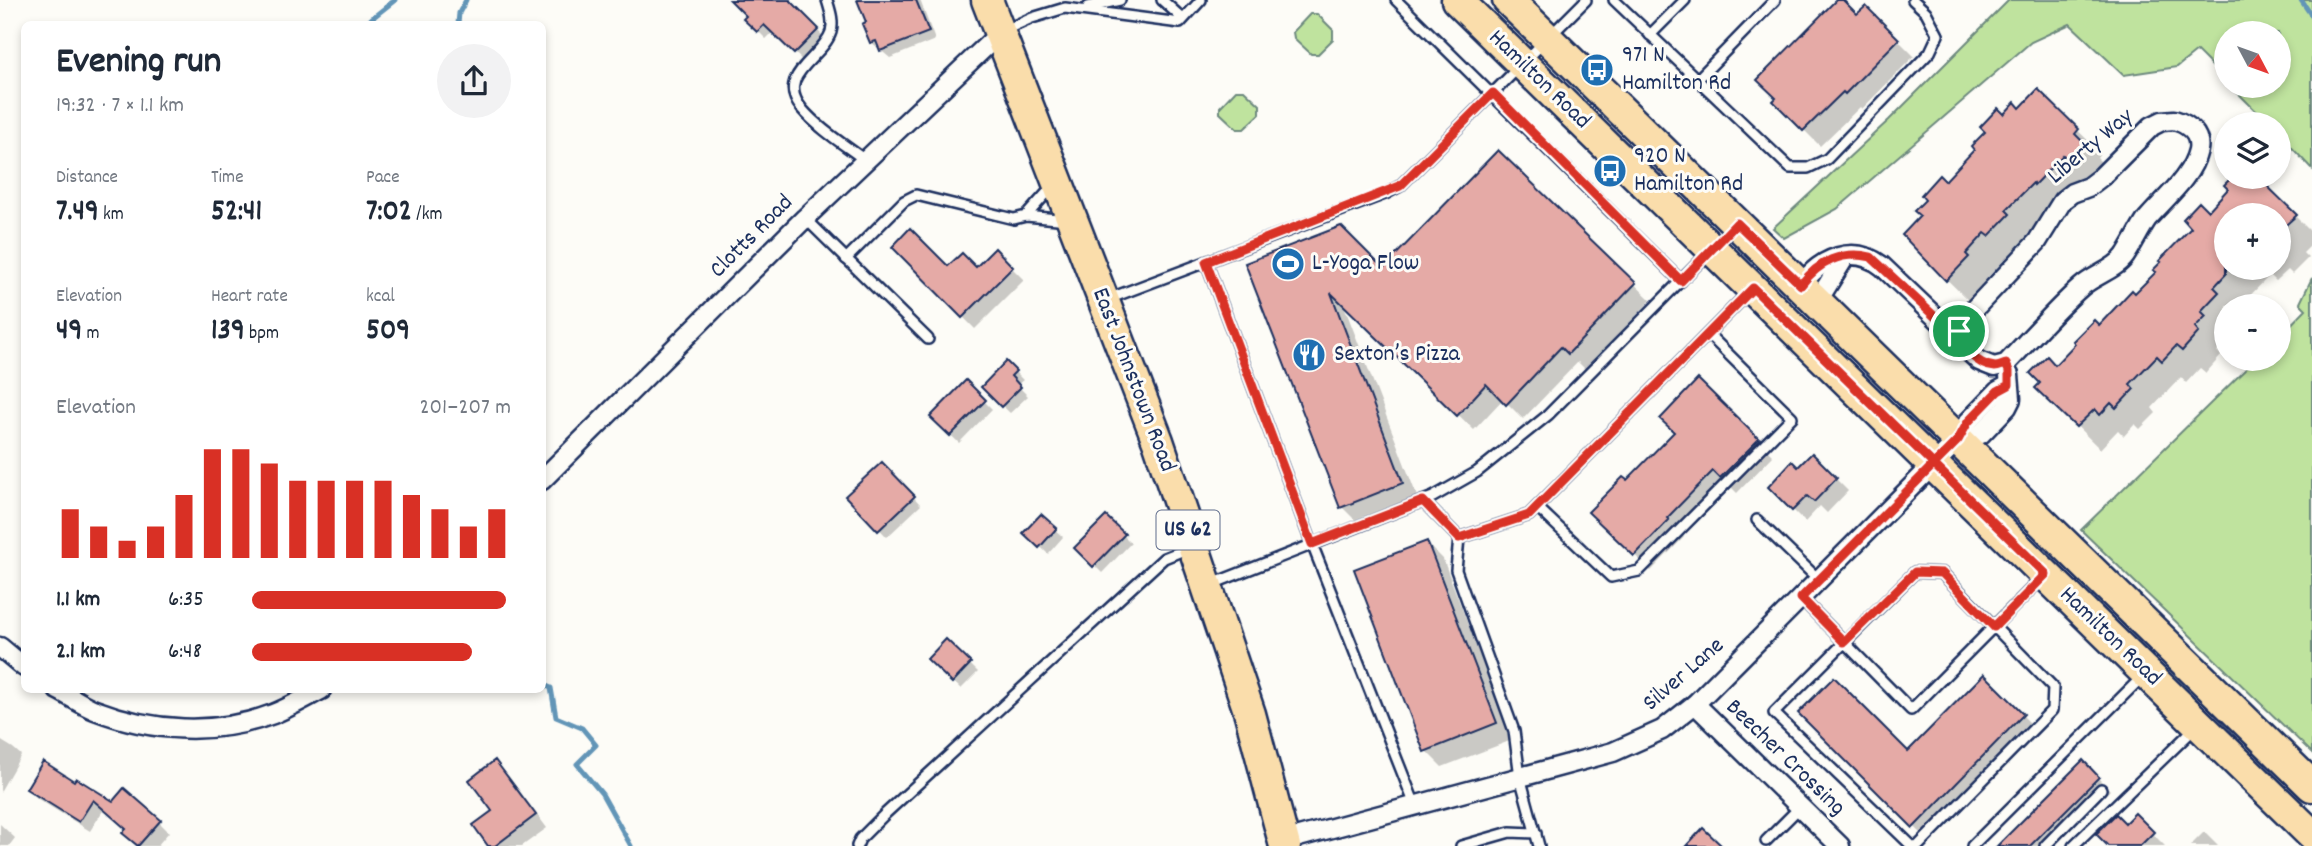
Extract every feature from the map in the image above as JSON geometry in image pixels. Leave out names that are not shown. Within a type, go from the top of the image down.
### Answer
[{"type":"main road","name":"East Johnstown Road","points":[[987,0],[1158,440],[1250,714],[1285,844]]},
{"type":"main road","name":"Hamilton Road","points":[[1457,0],[2312,835]]},
{"type":"main road","name":"Hamilton Road","points":[[1508,0],[2312,786]]},
{"type":"street","name":"Clotts Road","points":[[546,476],[805,218],[1000,33]]},
{"type":"street","name":"Liberty Way","points":[[1959,331],[1961,323],[1972,309],[2037,242],[2063,200],[2101,177],[2152,126],[2162,121],[2184,123],[2192,130],[2199,147],[2189,170],[2147,220],[2125,256],[2083,285],[2006,364]]},
{"type":"street","points":[[1809,293],[1845,257],[1859,254],[1871,257],[1946,327],[1959,331],[1964,347],[1979,361],[1994,367],[2006,364],[2011,399],[2007,407],[1981,434],[1958,440]]},
{"type":"street","name":"Silver Lane","points":[[1285,844],[1613,752],[1662,730],[1695,704],[1958,440]]},
{"type":"street","points":[[0,647],[21,664]]},
{"type":"street","points":[[66,693],[93,709],[139,725],[192,730],[233,725],[274,714],[315,693]]},
{"type":"street","name":"Beecher Crossing","points":[[1695,704],[1840,846]]},
{"type":"lane","points":[[827,0],[832,13],[831,30],[825,42],[800,70],[794,81],[794,93],[802,109],[866,161]]},
{"type":"lane","points":[[1077,9],[1120,0]]},
{"type":"lane","points":[[1163,0],[1183,19]]},
{"type":"lane","points":[[1000,33],[1032,18],[1065,8],[1180,23],[1201,0]]},
{"type":"lane","points":[[1396,0],[1681,281]]},
{"type":"lane","points":[[1104,301],[1400,186],[1586,0]]},
{"type":"lane","points":[[1614,0],[1790,168],[1808,168],[1827,159],[1930,52],[1938,34],[1926,12],[1913,0]]},
{"type":"lane","points":[[1650,35],[1685,0]]},
{"type":"lane","points":[[1697,80],[1775,0]]},
{"type":"lane","points":[[1026,216],[1058,181]]},
{"type":"lane","points":[[846,259],[904,201],[916,195],[1014,219],[1026,216],[1073,220]]},
{"type":"lane","points":[[805,218],[928,339]]},
{"type":"lane","points":[[1207,586],[1423,501],[1477,472],[1548,415],[1737,223]]},
{"type":"lane","points":[[1206,262],[1312,544],[1415,806]]},
{"type":"lane","points":[[1459,538],[1529,515],[1753,288]]},
{"type":"lane","points":[[1537,507],[1611,577],[1639,571],[1792,417],[1708,334]]},
{"type":"lane","points":[[1423,501],[1459,538],[1456,570],[1514,730],[1520,777],[1539,846]]},
{"type":"lane","points":[[1757,520],[1819,580]]},
{"type":"lane","points":[[857,846],[860,839],[886,813],[1164,558],[1194,546]]},
{"type":"lane","points":[[1912,846],[1774,713],[1915,572],[1942,573],[2053,687],[2052,709],[1918,846]]},
{"type":"lane","points":[[1801,598],[1911,710],[2046,574]]},
{"type":"lane","points":[[1972,846],[2147,673]]},
{"type":"lane","points":[[2073,846],[2199,724]]},
{"type":"lane","points":[[2045,846],[2101,789]]},
{"type":"lane","points":[[1766,841],[1800,807]]},
{"type":"lane","points":[[1461,846],[1510,832],[1536,833]]},
{"type":"green space","points":[[2009,0],[2312,0],[2312,169],[2291,147],[2291,112],[2257,112],[2243,98],[2291,98],[2291,21],[2214,21],[2214,68],[2197,51],[2177,67],[2124,75],[2070,24],[2031,42],[1837,209],[1784,238],[1773,228],[1889,120]]},
{"type":"green space","points":[[1310,14],[1317,14],[1333,30],[1333,39],[1318,54],[1311,54],[1294,38],[1293,32]]},
{"type":"green space","points":[[1236,90],[1244,90],[1260,105],[1260,114],[1244,129],[1237,129],[1220,113],[1220,107]]},
{"type":"green space","points":[[2312,278],[2312,753],[2081,530],[2244,371],[2291,371],[2291,325],[2306,309],[2300,303]]},
{"type":"building","points":[[730,0],[790,0],[819,29],[794,54],[764,25],[757,32],[743,19],[746,16]]},
{"type":"building","points":[[857,0],[916,0],[929,32],[880,51],[876,41],[870,43],[862,24],[866,22]]},
{"type":"building","points":[[1836,0],[1843,0],[1857,14],[1866,6],[1899,39],[1845,94],[1843,92],[1803,131],[1773,101],[1776,98],[1757,80]]},
{"type":"building","points":[[2038,89],[2079,129],[2075,134],[2084,143],[2068,160],[2063,155],[2006,210],[2010,214],[1989,236],[1985,233],[1966,254],[1969,257],[1946,281],[1902,235],[1920,216],[1914,211],[1925,200],[1921,195],[1939,175],[1945,181],[1974,150],[1971,146],[1985,132],[1980,127],[1998,108],[2004,114],[2015,102],[2020,108]]},
{"type":"building","points":[[1498,150],[1636,283],[1568,354],[1561,347],[1506,405],[1486,384],[1457,416],[1331,293],[1403,483],[1340,508],[1245,263],[1341,226],[1383,268]]},
{"type":"building","points":[[2228,189],[2270,189],[2285,203],[2215,203]]},
{"type":"building","points":[[2199,202],[2208,211],[2214,204],[2214,280],[2220,280],[2214,287],[2219,292],[2214,294],[2201,311],[2206,316],[2195,327],[2199,332],[2182,351],[2176,346],[2162,361],[2157,356],[2130,384],[2134,389],[2116,408],[2111,403],[2100,415],[2095,409],[2076,427],[2035,388],[2040,383],[2030,373],[2047,356],[2055,365],[2075,344],[2073,341],[2094,320],[2099,325],[2132,290],[2135,293],[2156,272],[2153,270],[2161,262],[2159,261],[2191,228],[2183,219]]},
{"type":"building","points":[[2291,209],[2297,215],[2291,220]]},
{"type":"building","points":[[910,228],[948,266],[962,253],[976,267],[995,248],[1013,267],[962,318],[892,247]]},
{"type":"building","points":[[1006,361],[1016,371],[1011,376],[1021,387],[1001,407],[981,387]]},
{"type":"building","points":[[1698,379],[1759,439],[1720,478],[1713,471],[1634,556],[1588,512],[1623,477],[1627,480],[1674,432],[1660,419]]},
{"type":"building","points":[[966,380],[986,400],[950,436],[930,417]]},
{"type":"building","points":[[1812,453],[1837,478],[1814,502],[1807,496],[1792,511],[1768,487],[1792,461],[1798,467]]},
{"type":"building","points":[[882,462],[915,496],[878,531],[845,496]]},
{"type":"building","points":[[1041,514],[1057,528],[1039,548],[1023,533]]},
{"type":"building","points":[[1106,516],[1125,534],[1093,567],[1074,548]]},
{"type":"building","points":[[1427,541],[1497,723],[1424,752],[1354,569]]},
{"type":"building","points":[[946,639],[971,663],[952,683],[927,659]]},
{"type":"building","points":[[1984,674],[2024,714],[1913,828],[1798,713],[1834,677],[1908,751]]},
{"type":"building","points":[[495,760],[536,815],[495,846],[488,846],[473,825],[492,811],[469,780]]},
{"type":"building","points":[[2083,760],[2099,777],[2030,846],[1997,846]]},
{"type":"building","points":[[43,761],[113,801],[124,788],[161,820],[138,846],[122,833],[126,829],[93,800],[79,822],[26,789]]},
{"type":"building","points":[[2135,813],[2154,832],[2140,846],[2108,846],[2096,834],[2116,814],[2125,823]]},
{"type":"building","points":[[1703,828],[1722,846],[1686,846]]},
{"type":"waterway","points":[[369,21],[395,0]]},
{"type":"waterway","points":[[458,21],[466,0]]},
{"type":"waterway","points":[[2301,0],[2312,16]]},
{"type":"waterway","points":[[546,686],[551,688],[556,717],[582,728],[596,745],[577,764],[602,794],[631,846]]},
{"type":"place","name":"971 N Hamilton Rd","points":[[1597,70]]},
{"type":"place","name":"920 N Hamilton Rd","points":[[1610,171]]},
{"type":"place","name":"L-Yoga Flow","points":[[1288,264]]},
{"type":"place","name":"Sexton’s Pizza","points":[[1309,355]]},
{"type":"route","points":[[1959,331],[1946,327],[1871,257],[1859,254],[1835,258],[1811,271],[1801,285],[1737,223],[1681,281],[1493,93],[1400,186],[1206,262],[1312,544],[1423,501],[1459,538],[1529,515],[1753,288],[1933,465],[2046,574],[1994,627],[1942,573],[1915,572],[1844,642],[1801,598],[1933,465],[1958,440],[1968,422],[1998,391],[2009,385],[2006,364],[1994,367],[1979,361],[1964,347],[1959,331]]}]
